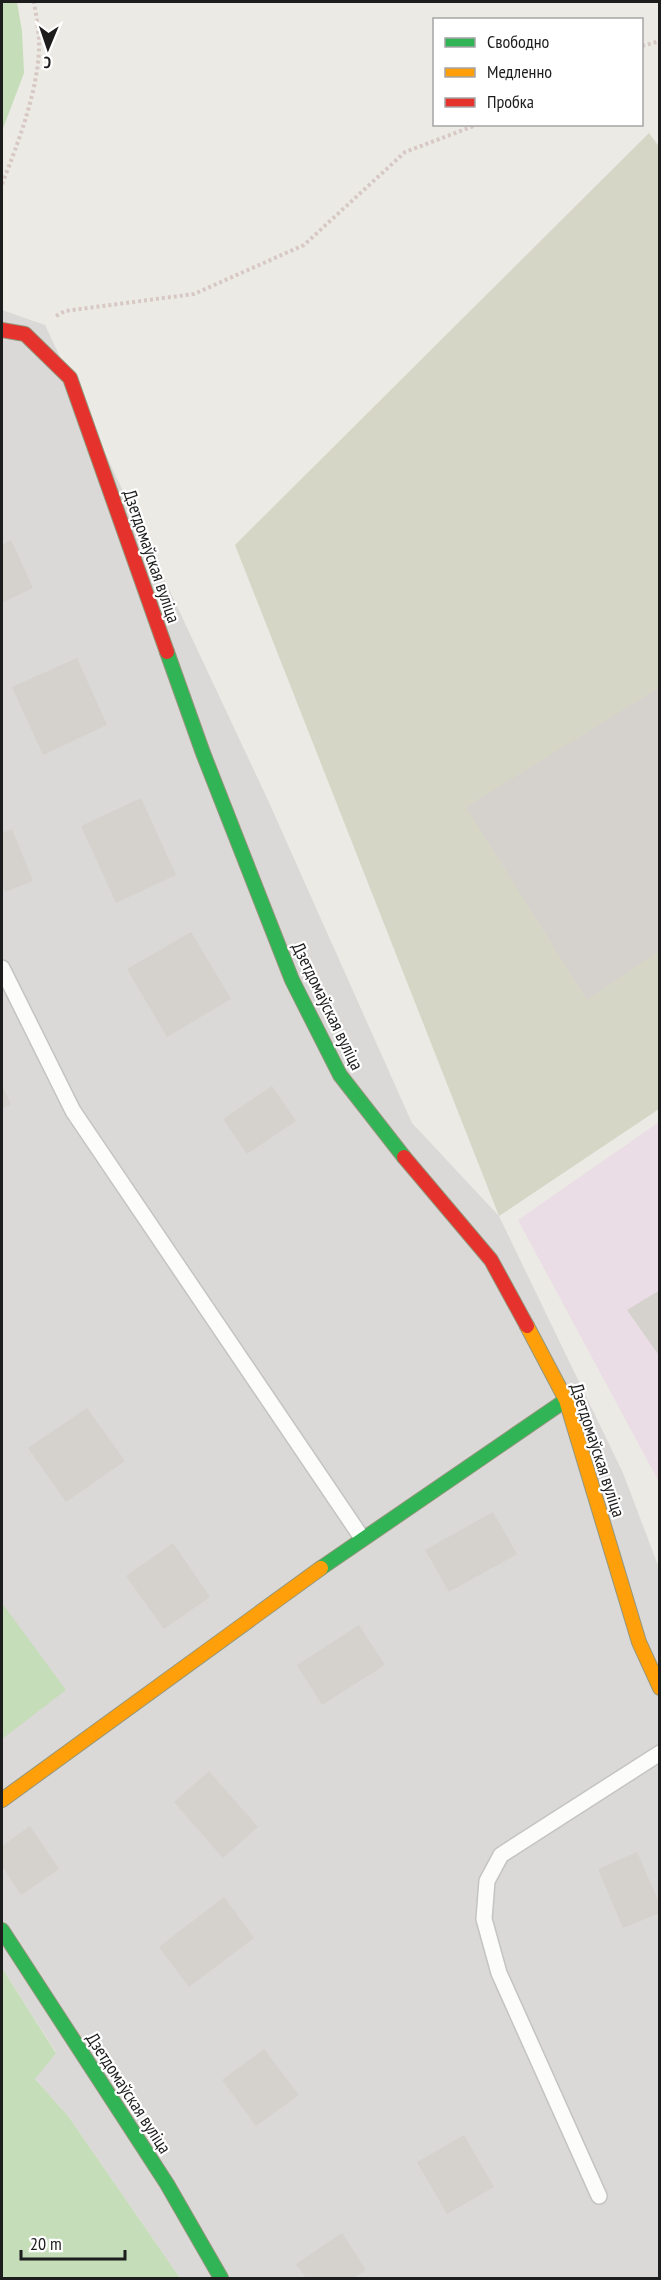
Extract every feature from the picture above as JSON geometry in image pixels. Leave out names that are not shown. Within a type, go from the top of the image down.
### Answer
[{"type":"street","points":[[2,330],[25,334]]},
{"type":"street","name":"Дзетдомаўская вуліца","points":[[25,334],[70,378],[203,753],[292,980],[340,1075],[402,1155],[490,1260],[566,1400],[639,1642],[660,1688]]},
{"type":"street","points":[[2,1800],[362,1538],[566,1400]]},
{"type":"street","name":"Дзетдомаўская вуліца","points":[[2,1930],[167,2184],[221,2278]]},
{"type":"lane","points":[[2,968],[73,1111],[362,1538]]},
{"type":"lane","points":[[599,2196],[499,1972],[484,1919],[487,1881],[501,1855],[660,1753]]},
{"type":"path","points":[[2,184],[17,145],[33,89],[39,41],[34,2]]},
{"type":"path","points":[[643,46],[660,41]]},
{"type":"path","points":[[25,334],[65,311],[194,294],[304,245],[405,152],[474,126]]},
{"type":"shaded area","points":[[649,133],[660,148],[659,1109],[499,1216],[235,545]]},
{"type":"shaded area","points":[[2,310],[45,325],[267,798],[412,1123],[499,1216],[623,1473],[659,1568],[659,2278],[180,2278],[68,2116],[35,2079],[56,2052],[2,1968]]},
{"type":"shaded area","points":[[659,1122],[659,1482],[518,1220]]},
{"type":"green space","points":[[2,2],[17,2],[22,31],[24,73],[2,131]]},
{"type":"green space","points":[[2,1603],[66,1690],[2,1739]]},
{"type":"green space","points":[[2,1968],[56,2053],[35,2079],[68,2116],[180,2278],[2,2278]]},
{"type":"building","points":[[11,540],[33,588],[2,603],[2,545]]},
{"type":"building","points":[[77,658],[107,725],[43,755],[12,687]]},
{"type":"building","points":[[660,687],[660,950],[587,1000],[466,807]]},
{"type":"building","points":[[141,798],[176,875],[116,903],[81,826]]},
{"type":"building","points":[[12,829],[33,881],[5,892],[2,884],[2,833]]},
{"type":"building","points":[[191,932],[231,999],[167,1037],[127,969]]},
{"type":"building","points":[[2,1086],[11,1104],[2,1109]]},
{"type":"building","points":[[272,1086],[296,1121],[247,1154],[223,1119]]},
{"type":"building","points":[[660,1290],[660,1357],[627,1310]]},
{"type":"building","points":[[87,1408],[125,1461],[66,1502],[28,1448]]},
{"type":"building","points":[[493,1512],[517,1554],[449,1592],[425,1550]]},
{"type":"building","points":[[173,1543],[210,1597],[164,1629],[126,1576]]},
{"type":"building","points":[[359,1625],[385,1665],[322,1705],[297,1665]]},
{"type":"building","points":[[209,1771],[258,1827],[223,1858],[174,1802]]},
{"type":"building","points":[[30,1826],[59,1869],[21,1895],[2,1866],[2,1846]]},
{"type":"building","points":[[637,1852],[660,1905],[660,1913],[623,1928],[598,1869]]},
{"type":"building","points":[[224,1897],[254,1938],[189,1987],[159,1947]]},
{"type":"building","points":[[264,2049],[299,2095],[256,2126],[222,2080]]},
{"type":"building","points":[[464,2135],[494,2187],[447,2214],[417,2162]]},
{"type":"building","points":[[342,2233],[366,2270],[353,2278],[306,2278],[296,2264]]},
{"type":"traffic: fast","points":[[167,652],[203,753],[292,980],[340,1075],[404,1157]]},
{"type":"traffic: fast","points":[[321,1568],[566,1400]]},
{"type":"traffic: fast","points":[[2,1930],[167,2184],[221,2278]]},
{"type":"traffic: slow","points":[[527,1326],[566,1400],[639,1642],[660,1688]]},
{"type":"traffic: slow","points":[[2,1800],[321,1568]]},
{"type":"traffic: jam","points":[[2,330],[25,334],[70,378],[167,652]]},
{"type":"traffic: jam","points":[[404,1157],[491,1260],[527,1326]]}]
